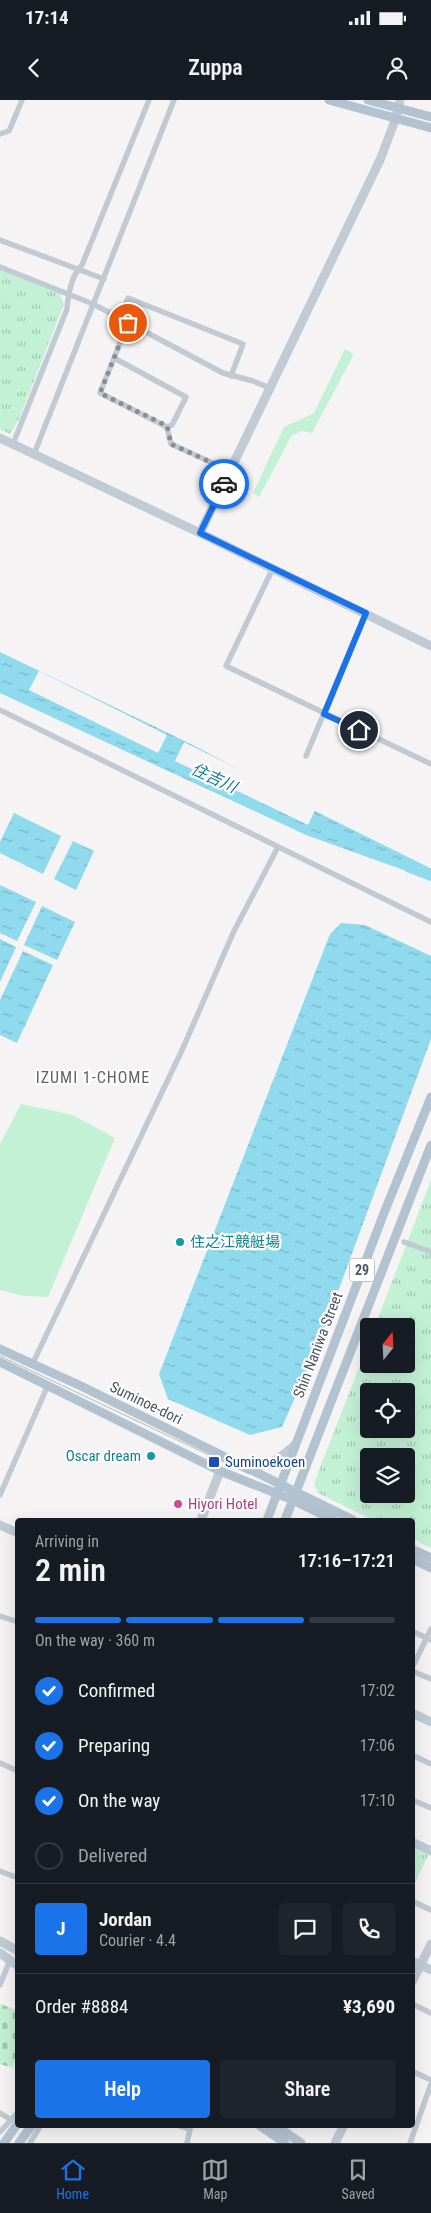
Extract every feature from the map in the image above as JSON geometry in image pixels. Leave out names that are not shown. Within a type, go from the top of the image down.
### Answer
[{"type":"main road","points":[[329,100],[431,128]]},
{"type":"main road","points":[[368,100],[399,104],[431,117]]},
{"type":"main road","name":"Shin Naniwa Street","points":[[268,1518],[384,1213],[431,1097]]},
{"type":"main road","name":"29","points":[[287,1518],[431,1145]]},
{"type":"main road","name":"Suminoe-dori","points":[[0,1349],[240,1464],[280,1484],[294,1496]]},
{"type":"main road","name":"Suminoe-dori","points":[[0,1362],[220,1471],[277,1494],[294,1496]]},
{"type":"main road","points":[[294,1496],[330,1518]]},
{"type":"main road","points":[[294,1496],[348,1518]]},
{"type":"main road","points":[[415,1550],[431,1558]]},
{"type":"main road","points":[[415,1560],[431,1568]]},
{"type":"main road","points":[[4,2143],[14,2121]]},
{"type":"main road","points":[[19,2143],[30,2128]]},
{"type":"main road","points":[[263,2128],[285,2143]]},
{"type":"main road","points":[[279,2128],[301,2143]]},
{"type":"street","points":[[0,134],[9,131],[22,100]]},
{"type":"street","points":[[13,444],[66,309],[68,294],[77,270],[82,266],[149,100]]},
{"type":"street","points":[[34,454],[174,100]]},
{"type":"street","points":[[200,533],[380,160],[396,118],[399,104]]},
{"type":"street","points":[[0,240],[104,279]]},
{"type":"street","points":[[0,267],[92,304],[222,373],[270,388]]},
{"type":"street","points":[[120,319],[128,298],[243,344],[231,376]]},
{"type":"street","points":[[114,358],[186,397],[172,425],[167,426],[100,393],[114,358],[128,323]]},
{"type":"street","points":[[167,426],[171,444],[230,471]]},
{"type":"street","points":[[0,438],[273,568],[431,646]]},
{"type":"street","points":[[273,568],[226,666],[431,764]]},
{"type":"street","points":[[306,756],[366,613]]},
{"type":"street","points":[[0,710],[431,922]]},
{"type":"street","points":[[32,1365],[183,1048],[234,931],[278,847]]},
{"type":"street","points":[[404,1242],[431,1252]]},
{"type":"street","points":[[0,1495],[48,1385]]},
{"type":"street","points":[[240,1464],[257,1467],[274,1462],[295,1445]]},
{"type":"street","points":[[202,1518],[220,1471]]},
{"type":"street","points":[[0,1525],[15,1532]]},
{"type":"street","points":[[0,1616],[15,1621]]},
{"type":"street","points":[[415,1664],[429,1639],[431,1629]]},
{"type":"street","points":[[415,1632],[429,1639]]},
{"type":"street","points":[[415,1671],[431,1679]]},
{"type":"street","points":[[415,1714],[431,1722]]},
{"type":"street","points":[[415,1756],[431,1764]]},
{"type":"street","points":[[0,1763],[15,1770]]},
{"type":"street","points":[[415,1801],[431,1808]]},
{"type":"street","points":[[415,1843],[431,1851]]},
{"type":"street","points":[[0,1871],[15,1877]]},
{"type":"street","points":[[415,1902],[431,1910]]},
{"type":"street","points":[[0,1940],[15,1949]]},
{"type":"street","points":[[431,1944],[417,1963],[431,1970]]},
{"type":"street","points":[[0,1952],[15,1964]]},
{"type":"street","points":[[0,1985],[6,1965],[10,1960]]},
{"type":"street","points":[[415,2005],[431,2013]]},
{"type":"street","points":[[415,2072],[431,2080]]},
{"type":"street","points":[[410,2143],[431,2084]]},
{"type":"street","points":[[0,2112],[14,2121],[0,2132]]},
{"type":"street","points":[[30,2143],[38,2128]]},
{"type":"street","points":[[187,2143],[190,2128]]},
{"type":"street","points":[[334,2143],[342,2128]]},
{"type":"green space","points":[[0,270],[60,294],[64,304],[19,419],[10,434],[0,429]]},
{"type":"green space","points":[[345,349],[354,354],[312,433],[303,431],[292,435],[259,497],[253,493],[284,427],[314,413]]},
{"type":"green space","points":[[21,1104],[73,1115],[115,1138],[48,1297],[24,1296],[0,1290],[0,1144]]},
{"type":"green space","points":[[431,1180],[431,1548],[415,1540],[415,1518],[369,1518],[318,1493],[314,1483],[360,1365],[360,1373],[415,1373],[415,1318],[378,1318]]},
{"type":"green space","points":[[415,1849],[428,1855],[415,1884]]},
{"type":"green space","points":[[0,2004],[15,2009],[15,2060],[13,2068],[0,2064]]},
{"type":"water","points":[[0,652],[195,746],[319,813],[428,867],[423,877],[306,835],[0,693]]},
{"type":"water","points":[[14,813],[61,836],[43,874],[0,853],[0,842]]},
{"type":"water","points":[[73,841],[94,851],[76,890],[54,879]]},
{"type":"water","points":[[0,885],[36,902],[17,941],[0,933]]},
{"type":"water","points":[[42,906],[75,922],[57,960],[24,945]]},
{"type":"water","points":[[341,923],[365,925],[431,956],[431,1039],[319,1343],[282,1427],[250,1435],[168,1399],[159,1374],[330,934]]},
{"type":"water","points":[[0,939],[16,947],[0,982]]},
{"type":"water","points":[[23,951],[53,965],[17,1043],[0,1035],[0,1000]]},
{"type":"pier","points":[[39,671],[167,735],[158,753],[29,690]]},
{"type":"pier","points":[[184,742],[316,808],[308,825],[175,761]]},
{"type":"waterway","name":"住吉川","points":[[410,867],[431,875]]},
{"type":"tram line","points":[[0,1356],[249,1474]]},
{"type":"tram line","points":[[81,1403],[145,1436],[247,1482]]},
{"type":"way so far","points":[[128,323],[100,393],[167,426],[171,444],[230,471],[224,484]]},
{"type":"place","name":"住之江競艇場","points":[[180,1242]]},
{"type":"place","name":"Oscar dream","points":[[151,1456]]},
{"type":"place","name":"Suminoekoen","points":[[214,1462]]},
{"type":"place","name":"Hiyori Hotel","points":[[178,1504]]},
{"type":"district","name":"IZUMI 1-CHOME","points":[[93,1077]]},
{"type":"route","points":[[224,484],[200,533],[366,613],[324,714],[359,730]]}]
